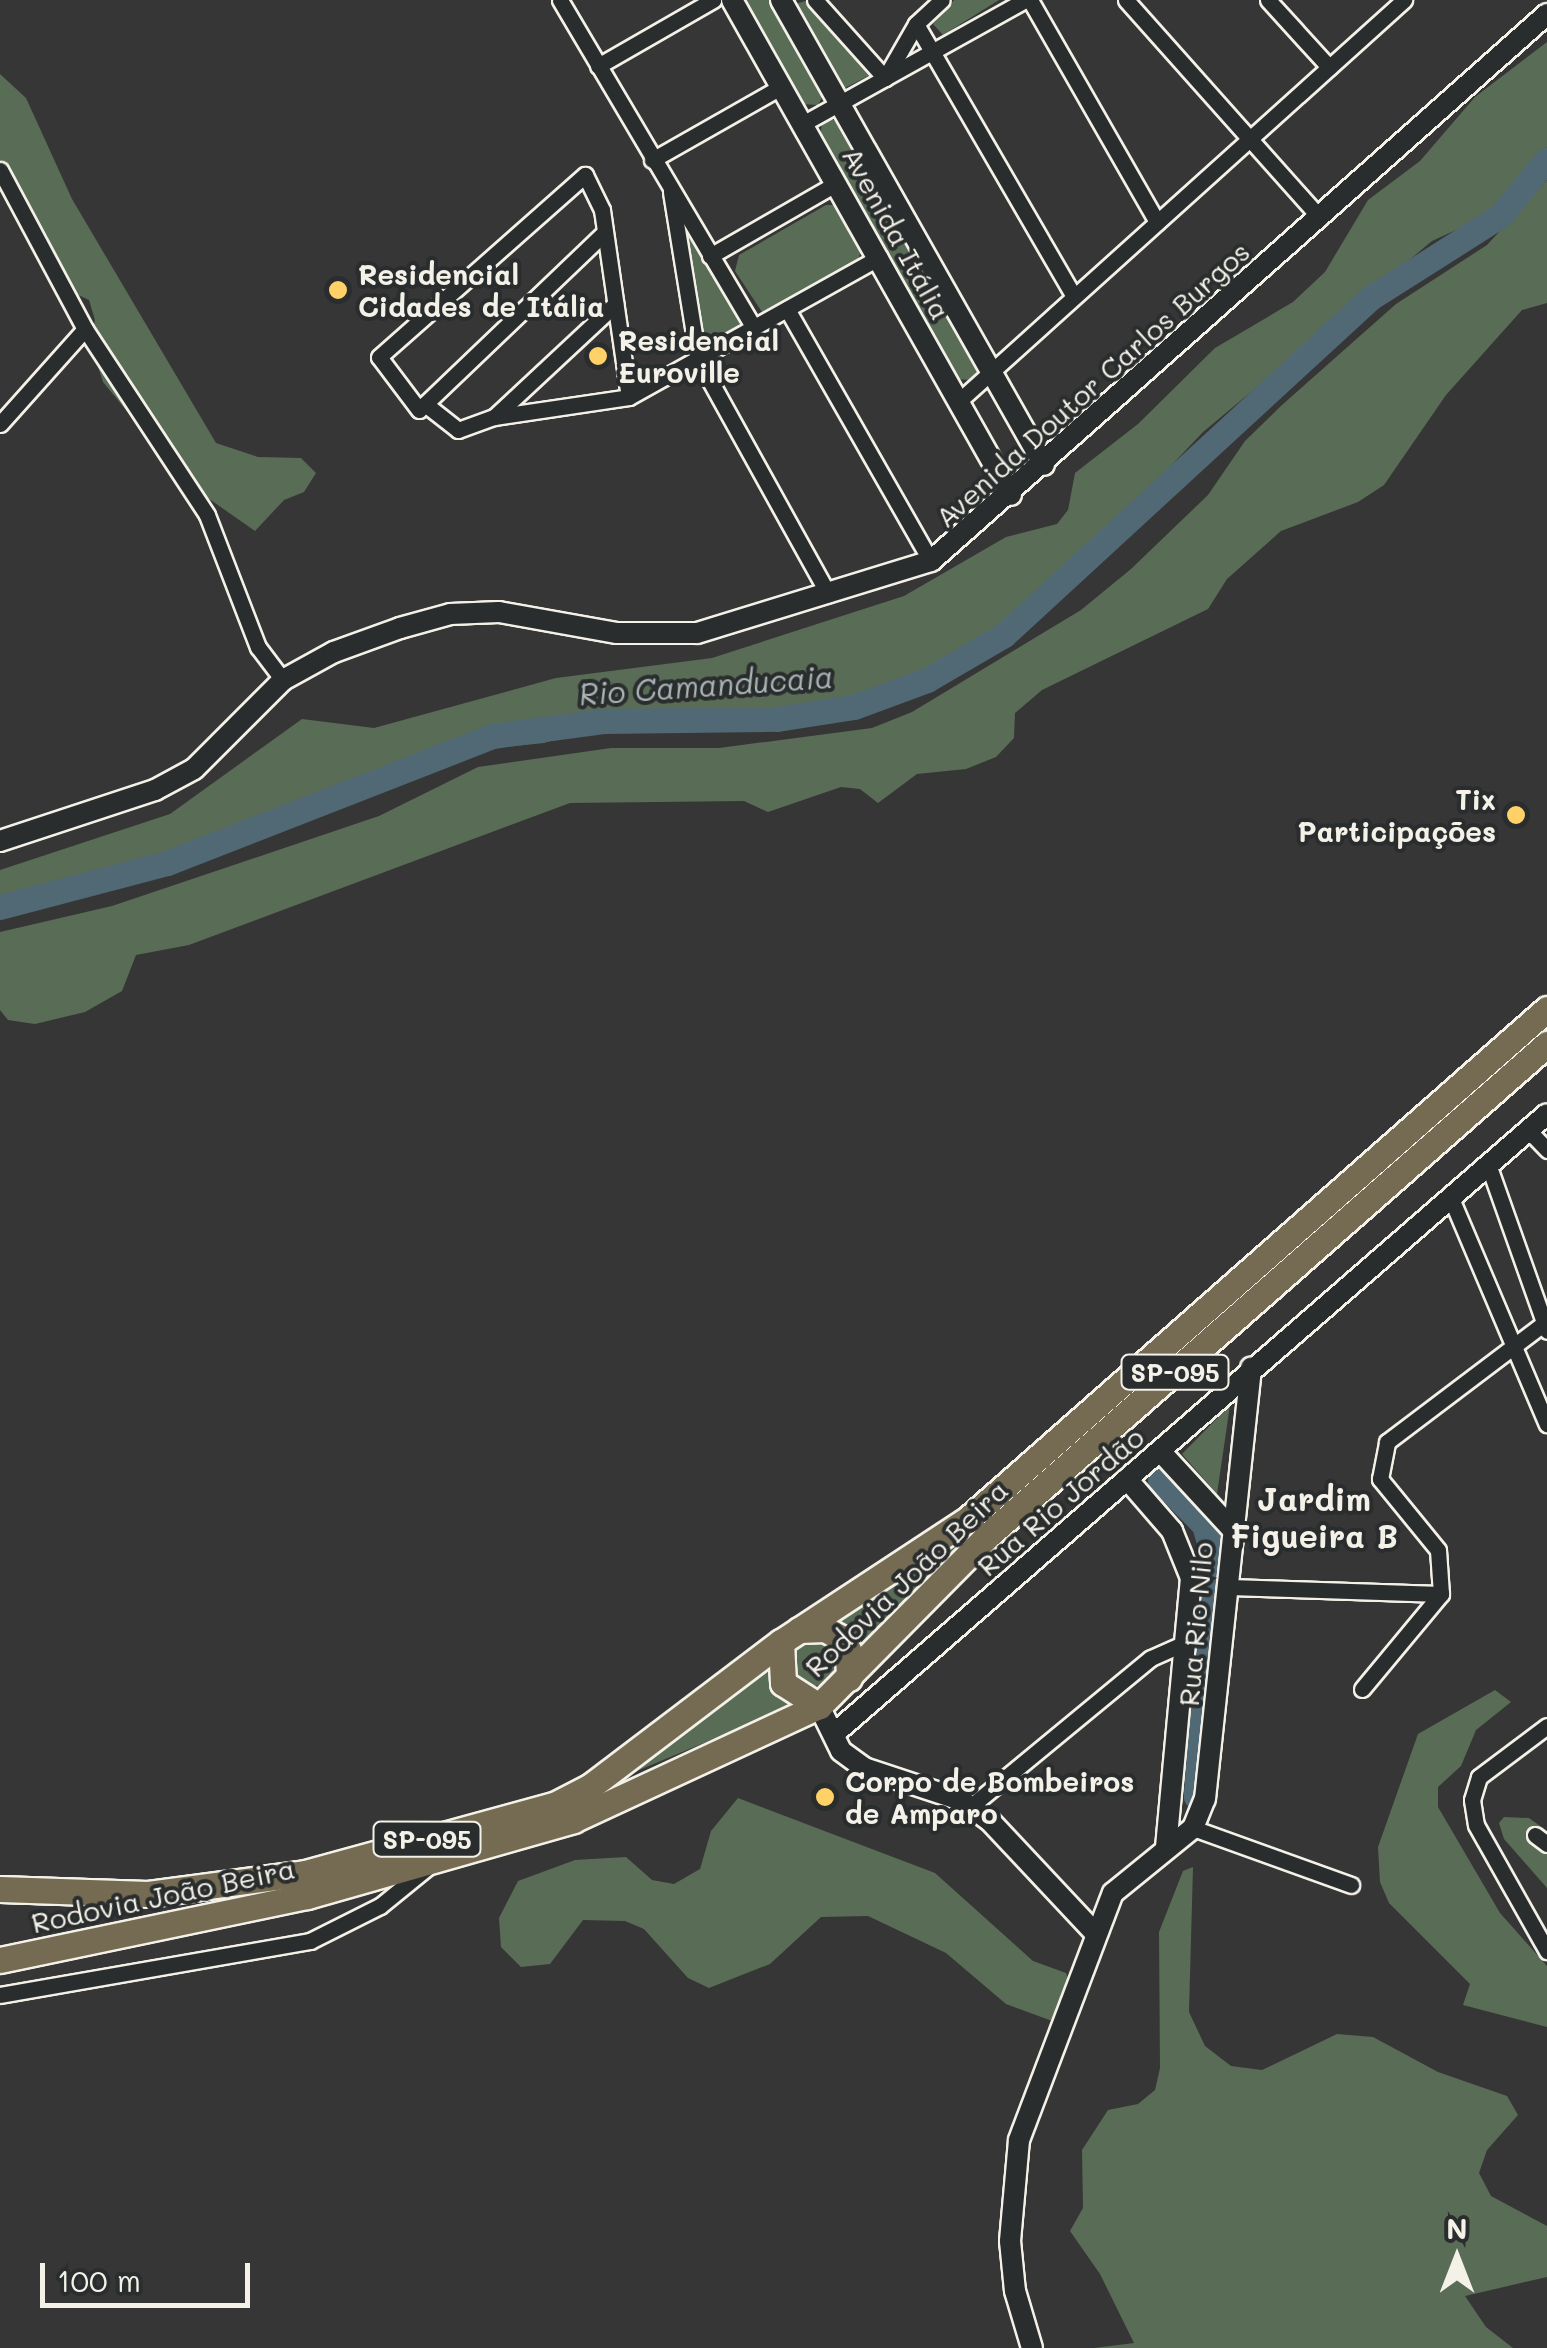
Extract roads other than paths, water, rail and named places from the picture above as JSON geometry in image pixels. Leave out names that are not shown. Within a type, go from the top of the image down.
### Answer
[{"type":"main road","name":"Rodovia João Beira","points":[[0,1889],[148,1894],[305,1873],[554,1806],[591,1786],[790,1636],[967,1520],[1547,1009]]},
{"type":"main road","name":"Rodovia João Beira","points":[[0,1960],[306,1896],[573,1820],[819,1706],[986,1537],[1547,1044]]},
{"type":"main road","points":[[819,1706],[782,1683],[790,1636],[825,1630],[839,1637],[848,1650],[849,1678]]},
{"type":"street","points":[[560,0],[754,328]]},
{"type":"street","points":[[598,66],[713,0]]},
{"type":"street","name":"Avenida Itália","points":[[732,0],[1012,495]]},
{"type":"street","points":[[815,0],[884,78]]},
{"type":"street","points":[[884,78],[916,24],[942,0]]},
{"type":"street","points":[[804,123],[1027,0],[1157,222]]},
{"type":"street","points":[[1126,0],[1320,218]]},
{"type":"street","points":[[1268,0],[1330,67]]},
{"type":"street","points":[[960,400],[1404,0]]},
{"type":"street","name":"Avenida Itália","points":[[785,2],[1044,465]]},
{"type":"street","name":"Avenida Doutor Carlos Burgos","points":[[0,841],[155,790],[194,769],[283,680],[334,652],[450,614],[553,617],[662,636],[828,594],[931,561],[1012,495],[1547,14]]},
{"type":"street","points":[[916,24],[1074,297]]},
{"type":"street","points":[[652,160],[782,86]]},
{"type":"street","points":[[605,232],[419,410],[379,357],[584,176],[605,232],[630,398]]},
{"type":"street","points":[[2,181],[84,329],[207,515],[258,648],[283,680]]},
{"type":"street","points":[[710,256],[837,183]]},
{"type":"street","points":[[671,192],[698,360],[828,594]]},
{"type":"street","points":[[425,404],[458,430],[494,417],[630,398],[879,257]]},
{"type":"street","points":[[494,417],[615,304]]},
{"type":"street","points":[[787,309],[931,561]]},
{"type":"street","points":[[0,424],[84,329]]},
{"type":"street","name":"Rua Rio Jordão","points":[[835,1733],[1251,1367],[1547,1114]]},
{"type":"street","points":[[1528,1130],[1547,1150]]},
{"type":"street","points":[[1362,1689],[1441,1594],[1438,1550],[1386,1488],[1379,1461],[1387,1442],[1514,1343],[1546,1325],[1488,1164]]},
{"type":"street","points":[[1450,1196],[1547,1424]]},
{"type":"street","points":[[1231,1528],[1251,1367]]},
{"type":"street","name":"Rua Rio Nilo","points":[[1160,1450],[1231,1528],[1230,1587],[1205,1799],[1183,1826]]},
{"type":"street","points":[[1032,2348],[1015,2290],[1009,2194],[1018,2140],[1094,1932],[1114,1893],[1166,1848],[1183,1826],[1180,1645],[1190,1578],[1184,1551],[1127,1479]]},
{"type":"street","points":[[1230,1587],[1441,1594]]},
{"type":"street","points":[[970,1806],[1151,1658],[1180,1645]]},
{"type":"street","points":[[819,1706],[841,1751],[864,1768],[970,1806],[1094,1932]]},
{"type":"street","points":[[1547,1726],[1479,1778],[1472,1800],[1476,1825],[1547,1950]]},
{"type":"street","points":[[1183,1826],[1351,1885]]},
{"type":"street","points":[[0,1995],[310,1941],[380,1906],[439,1858]]},
{"type":"waterway","name":"Rio Camanducaia","points":[[0,907],[167,863],[492,736],[603,721],[777,719],[854,707],[927,680],[1004,635],[1372,297],[1501,215],[1547,159]]},
{"type":"waterway","points":[[1160,1480],[1204,1525],[1213,1556],[1196,1796]]},
{"type":"place","name":"Residencial Cidades de Itália","points":[[338,290]]},
{"type":"place","name":"Residencial Euroville","points":[[598,356]]},
{"type":"place","name":"Tix Participações","points":[[1516,815]]},
{"type":"place","name":"Corpo de Bombeiros de Amparo","points":[[825,1797]]},
{"type":"district","name":"Jardim Figueira B","points":[[1314,1518]]}]
